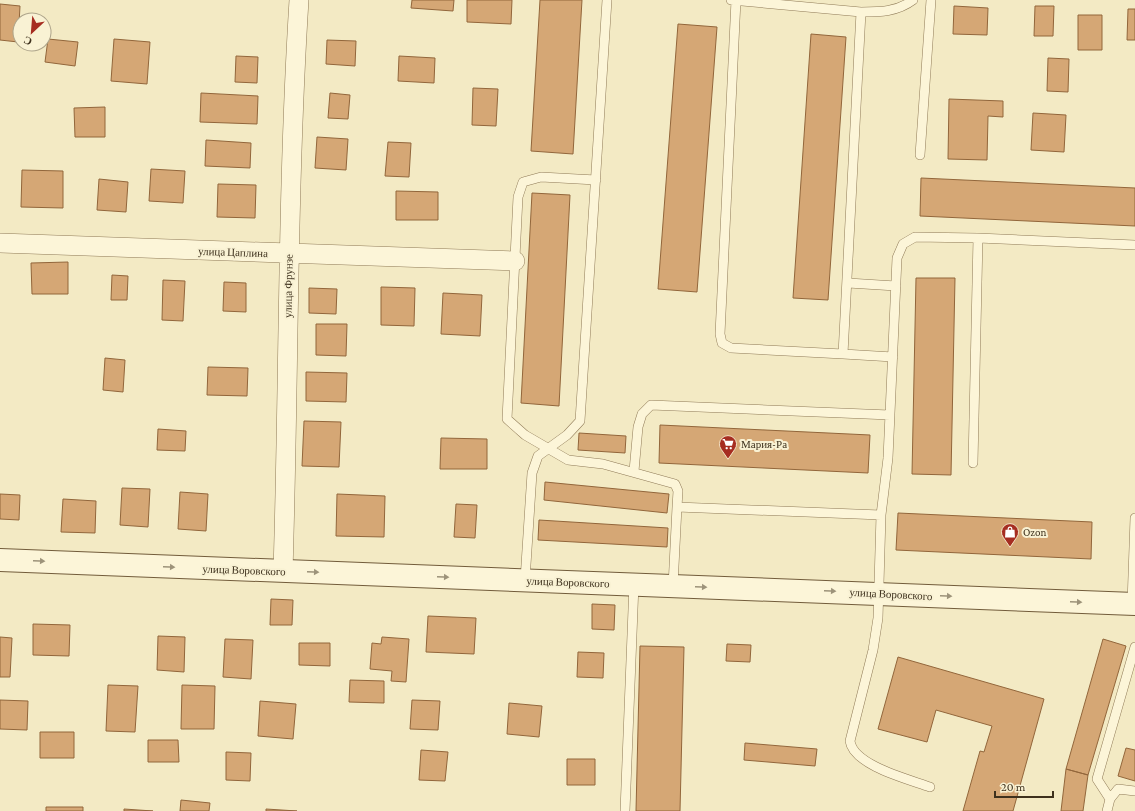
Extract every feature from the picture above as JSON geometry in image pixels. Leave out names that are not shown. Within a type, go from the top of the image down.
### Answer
[{"type":"main road","name":"улица Воровского","points":[[0,560],[1134,604]]},
{"type":"street","name":"улица Фрунзе","points":[[283,571],[288,254],[293,96],[299,0]]},
{"type":"street","name":"улица Цаплина","points":[[0,243],[515,261]]},
{"type":"lane","points":[[525,580],[532,473],[538,456],[548,447],[567,435],[580,421],[607,0]]},
{"type":"lane","points":[[730,0],[861,12],[891,11],[906,5],[913,0]]},
{"type":"lane","points":[[736,0],[720,334],[722,343],[731,348],[893,357]]},
{"type":"lane","points":[[920,155],[931,0]]},
{"type":"lane","points":[[843,354],[848,283],[861,12]]},
{"type":"lane","points":[[596,180],[541,177],[523,182],[518,197],[507,418],[525,435],[568,460],[603,464],[674,484],[678,491],[673,586]]},
{"type":"lane","points":[[930,787],[866,762],[851,748],[850,741],[873,650],[878,618],[881,515],[888,458],[896,286],[898,258],[903,244],[915,237],[978,238],[1135,245]]},
{"type":"lane","points":[[974,464],[978,238]]},
{"type":"lane","points":[[848,283],[896,286]]},
{"type":"lane","points":[[634,472],[638,427],[642,414],[651,405],[890,415]]},
{"type":"lane","points":[[677,506],[881,515]]},
{"type":"lane","points":[[1134,604],[1135,518]]},
{"type":"lane","points":[[625,811],[634,584]]},
{"type":"lane","points":[[1110,799],[1097,779],[1135,647]]},
{"type":"lane","points":[[1107,811],[1110,799],[1118,789],[1135,790]]},
{"type":"building","points":[[412,0],[454,0],[453,11],[411,8]]},
{"type":"building","points":[[467,0],[512,0],[511,24],[467,22]]},
{"type":"building","points":[[540,0],[582,0],[573,154],[531,151]]},
{"type":"building","points":[[0,4],[20,6],[20,12],[12,12],[12,41],[0,40]]},
{"type":"building","points":[[954,6],[988,8],[987,35],[953,34]]},
{"type":"building","points":[[1035,6],[1054,6],[1053,36],[1034,36]]},
{"type":"building","points":[[1128,9],[1135,9],[1135,40],[1127,40]]},
{"type":"building","points":[[1078,15],[1102,15],[1102,50],[1078,50]]},
{"type":"building","points":[[678,24],[717,27],[697,292],[658,289]]},
{"type":"building","points":[[811,34],[846,37],[828,300],[793,298]]},
{"type":"building","points":[[52,39],[78,42],[75,66],[45,62],[46,52],[52,52]]},
{"type":"building","points":[[114,39],[150,42],[147,84],[111,81]]},
{"type":"building","points":[[327,40],[356,41],[355,66],[326,64]]},
{"type":"building","points":[[236,56],[258,57],[257,83],[235,82]]},
{"type":"building","points":[[399,56],[435,58],[434,83],[398,81]]},
{"type":"building","points":[[1048,58],[1069,59],[1068,92],[1047,91]]},
{"type":"building","points":[[473,88],[498,89],[496,126],[472,125]]},
{"type":"building","points":[[201,93],[258,96],[257,124],[200,122]]},
{"type":"building","points":[[330,93],[350,95],[348,119],[328,118]]},
{"type":"building","points":[[949,99],[1003,101],[1003,117],[988,116],[987,160],[948,159]]},
{"type":"building","points":[[105,107],[105,137],[75,137],[74,108]]},
{"type":"building","points":[[1033,113],[1066,115],[1064,152],[1031,150]]},
{"type":"building","points":[[317,137],[348,139],[346,170],[315,168]]},
{"type":"building","points":[[206,140],[251,143],[250,168],[205,166]]},
{"type":"building","points":[[388,142],[411,143],[409,177],[385,176]]},
{"type":"building","points":[[151,169],[185,171],[183,203],[149,201]]},
{"type":"building","points":[[22,170],[63,171],[63,208],[21,207]]},
{"type":"building","points":[[921,178],[1135,188],[1135,226],[920,216]]},
{"type":"building","points":[[99,179],[128,182],[126,212],[97,210]]},
{"type":"building","points":[[218,184],[256,185],[255,218],[217,217]]},
{"type":"building","points":[[396,191],[438,192],[438,220],[396,220]]},
{"type":"building","points":[[532,193],[570,195],[559,406],[521,403]]},
{"type":"building","points":[[68,262],[68,294],[32,294],[31,263]]},
{"type":"building","points":[[112,275],[128,276],[127,300],[111,300]]},
{"type":"building","points":[[916,278],[955,278],[951,475],[912,474]]},
{"type":"building","points":[[163,280],[185,281],[183,321],[162,320]]},
{"type":"building","points":[[224,282],[246,283],[246,312],[223,311]]},
{"type":"building","points":[[381,287],[415,288],[414,326],[381,325]]},
{"type":"building","points":[[309,288],[337,289],[336,314],[309,313]]},
{"type":"building","points":[[443,293],[482,295],[480,336],[441,334]]},
{"type":"building","points":[[316,324],[347,324],[346,356],[316,355]]},
{"type":"building","points":[[105,358],[125,360],[123,392],[103,390]]},
{"type":"building","points":[[208,367],[248,368],[247,396],[207,395]]},
{"type":"building","points":[[306,372],[347,373],[346,402],[306,401]]},
{"type":"building","points":[[304,421],[341,422],[339,467],[302,466]]},
{"type":"building","points":[[660,425],[870,435],[868,473],[659,463]]},
{"type":"building","points":[[158,429],[186,431],[185,451],[157,450]]},
{"type":"building","points":[[579,433],[626,436],[625,453],[578,450]]},
{"type":"building","points":[[441,438],[487,439],[487,469],[440,469]]},
{"type":"building","points":[[545,482],[669,494],[667,513],[544,500]]},
{"type":"building","points":[[122,488],[150,489],[148,527],[120,525]]},
{"type":"building","points":[[180,492],[208,494],[206,531],[178,529]]},
{"type":"building","points":[[0,494],[20,495],[19,520],[0,519]]},
{"type":"building","points":[[337,494],[385,496],[384,537],[336,536]]},
{"type":"building","points":[[63,499],[96,501],[95,533],[61,532]]},
{"type":"building","points":[[456,504],[477,505],[475,538],[454,537]]},
{"type":"building","points":[[898,513],[1092,522],[1091,559],[896,550]]},
{"type":"building","points":[[539,520],[668,528],[667,547],[538,540]]},
{"type":"building","points":[[271,599],[293,600],[292,625],[270,625]]},
{"type":"building","points":[[592,604],[615,605],[614,630],[592,629]]},
{"type":"building","points":[[428,616],[476,618],[474,654],[426,652]]},
{"type":"building","points":[[33,624],[70,625],[69,656],[33,655]]},
{"type":"building","points":[[158,636],[185,637],[184,672],[157,670]]},
{"type":"building","points":[[0,637],[12,638],[10,677],[0,677]]},
{"type":"building","points":[[382,637],[409,639],[406,682],[391,681],[392,671],[370,669],[372,643],[381,644]]},
{"type":"building","points":[[225,639],[253,640],[251,679],[223,677]]},
{"type":"building","points":[[1103,639],[1126,646],[1088,775],[1066,769]]},
{"type":"building","points":[[299,643],[330,643],[330,666],[299,665]]},
{"type":"building","points":[[727,644],[751,645],[750,662],[726,661]]},
{"type":"building","points":[[640,646],[684,647],[680,811],[636,811]]},
{"type":"building","points":[[578,652],[604,653],[603,678],[577,677]]},
{"type":"building","points":[[898,657],[1044,699],[1013,811],[963,811],[980,751],[984,752],[992,726],[936,710],[927,742],[878,729]]},
{"type":"building","points":[[350,680],[384,681],[384,703],[349,702]]},
{"type":"building","points":[[108,685],[138,686],[135,732],[106,731]]},
{"type":"building","points":[[182,685],[215,686],[214,729],[181,729]]},
{"type":"building","points":[[0,700],[28,701],[27,730],[0,729]]},
{"type":"building","points":[[412,700],[440,701],[438,730],[410,729]]},
{"type":"building","points":[[260,701],[296,704],[293,739],[258,736]]},
{"type":"building","points":[[509,703],[542,706],[539,737],[507,734]]},
{"type":"building","points":[[40,732],[74,732],[74,758],[40,758]]},
{"type":"building","points":[[148,740],[178,740],[179,762],[148,762]]},
{"type":"building","points":[[745,743],[817,749],[815,766],[744,760]]},
{"type":"building","points":[[1126,748],[1135,750],[1135,781],[1118,776]]},
{"type":"building","points":[[421,750],[448,752],[445,781],[419,780]]},
{"type":"building","points":[[226,752],[251,753],[250,781],[226,780]]},
{"type":"building","points":[[567,759],[595,759],[595,785],[567,785]]},
{"type":"building","points":[[1066,769],[1088,775],[1083,811],[1061,811]]},
{"type":"building","points":[[181,800],[210,803],[209,811],[180,811]]},
{"type":"building","points":[[46,807],[83,807],[83,811],[46,811]]},
{"type":"building","points":[[124,809],[153,811],[124,811]]},
{"type":"building","points":[[266,809],[297,811],[266,811]]},
{"type":"place","name":"Мария-Ра","points":[[728,459]]},
{"type":"place","name":"Ozon","points":[[1010,547]]}]
